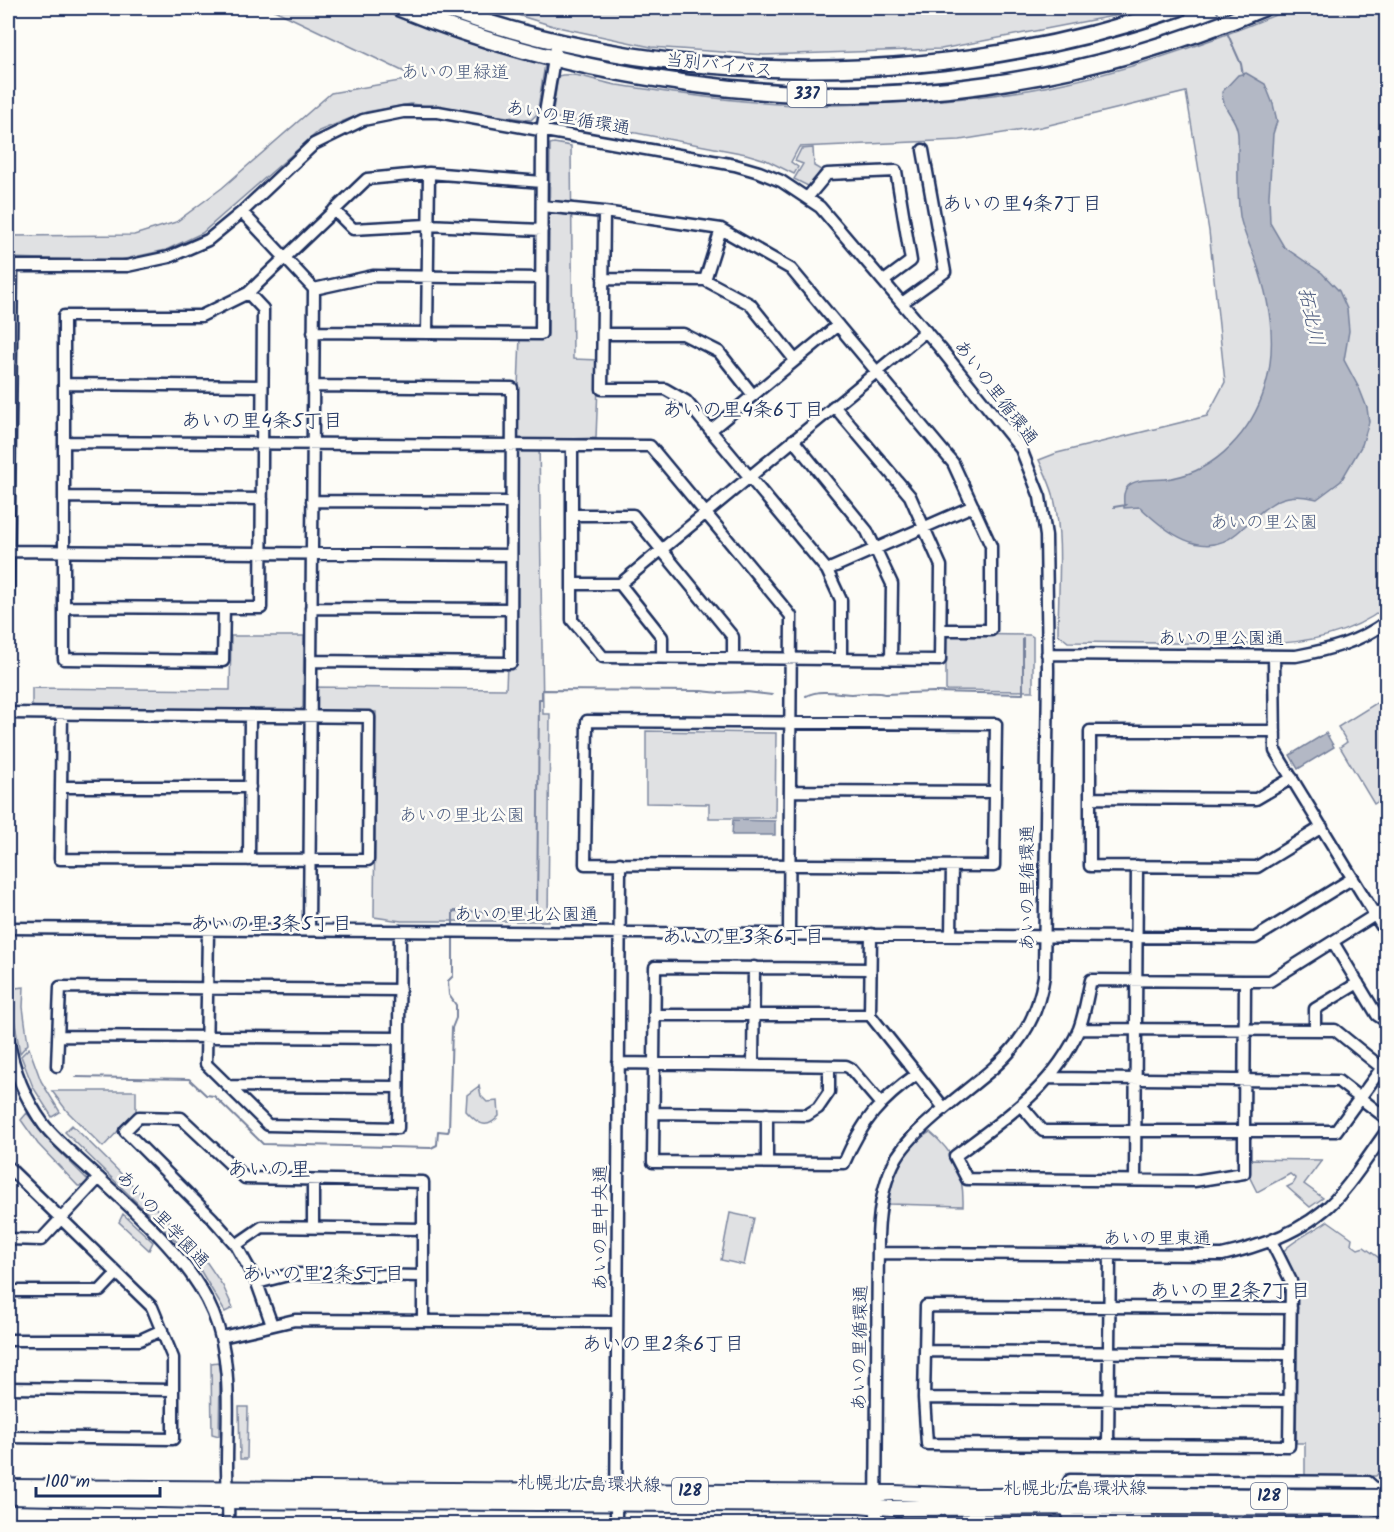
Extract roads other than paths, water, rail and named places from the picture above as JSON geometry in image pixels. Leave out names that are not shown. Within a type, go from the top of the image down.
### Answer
[{"type":"highway","name":"当別バイパス","points":[[399,8],[498,42],[637,75],[796,93],[900,93],[983,86],[1089,66],[1223,24],[1263,8]]},
{"type":"highway","name":"当別バイパス","points":[[443,8],[556,41],[638,57],[683,62],[800,68],[903,65],[986,55],[1085,36],[1179,8]]},
{"type":"main road","name":"札幌北広島環状線","points":[[8,1487],[228,1495]]},
{"type":"main road","name":"札幌北広島環状線","points":[[8,1497],[228,1495],[1063,1501],[1386,1497]]},
{"type":"main road","name":"札幌北広島環状線","points":[[1152,1501],[1386,1508]]},
{"type":"street","points":[[313,332],[541,334],[542,130],[556,41]]},
{"type":"street","name":"あいの里循環通","points":[[10,266],[127,266],[169,257],[208,240],[242,212],[314,144],[363,120],[403,112],[438,112],[735,165],[759,171],[781,181],[820,207],[926,331],[1021,450],[1040,496],[1046,536],[1045,936],[1042,991],[1030,1024],[1012,1050],[999,1064],[913,1136],[897,1158],[885,1183],[879,1217],[878,1253],[876,1524]]},
{"type":"street","points":[[902,303],[945,272],[923,150]]},
{"type":"street","points":[[807,198],[827,174],[896,171],[911,261],[884,281]]},
{"type":"street","points":[[224,608],[223,661],[64,659],[64,316],[201,316],[248,293],[367,178],[429,173],[542,182]]},
{"type":"street","points":[[428,333],[429,173]]},
{"type":"street","points":[[542,206],[604,212],[721,229],[791,269],[953,463],[991,546],[991,630],[941,630]]},
{"type":"street","points":[[334,210],[353,229],[427,225],[542,231]]},
{"type":"street","points":[[242,212],[314,289],[309,930]]},
{"type":"street","points":[[604,212],[602,389],[665,389],[686,401],[827,570],[841,600],[842,659]]},
{"type":"street","points":[[705,280],[721,229]]},
{"type":"street","points":[[8,596],[10,266]]},
{"type":"street","points":[[314,289],[373,276],[541,278]]},
{"type":"street","points":[[603,279],[705,280],[750,304],[795,360]]},
{"type":"street","points":[[64,607],[261,608],[263,309],[248,293]]},
{"type":"street","points":[[711,430],[838,325]]},
{"type":"street","points":[[572,584],[620,584],[926,331]]},
{"type":"street","points":[[603,334],[683,334],[719,352],[753,395]]},
{"type":"street","points":[[64,384],[262,386]]},
{"type":"street","points":[[311,661],[511,663],[512,388],[313,386]]},
{"type":"street","points":[[572,446],[572,620],[603,657],[940,660],[941,566],[910,496],[834,406]]},
{"type":"street","points":[[793,440],[867,531],[892,584],[891,660]]},
{"type":"street","points":[[64,442],[650,446],[791,616],[789,934]]},
{"type":"street","points":[[64,497],[262,499]]},
{"type":"street","points":[[312,501],[512,502]]},
{"type":"street","points":[[827,570],[973,506]]},
{"type":"street","points":[[572,514],[633,515],[733,637],[733,658]]},
{"type":"street","points":[[8,551],[511,555]]},
{"type":"street","points":[[620,584],[662,637],[662,658]]},
{"type":"street","points":[[311,608],[511,609]]},
{"type":"street","name":"あいの里公園通","points":[[1047,654],[1296,656],[1328,650],[1354,641],[1386,622]]},
{"type":"street","points":[[1274,656],[1275,751],[1386,933]]},
{"type":"street","points":[[8,713],[369,717],[368,860],[60,859],[62,714]]},
{"type":"street","points":[[249,860],[250,716]]},
{"type":"street","points":[[587,721],[790,722],[996,724],[994,866],[585,864],[587,721]]},
{"type":"street","points":[[1275,731],[1090,731],[1090,866],[1257,867],[1322,827]]},
{"type":"street","points":[[1090,798],[1256,799],[1292,778]]},
{"type":"street","points":[[61,787],[250,787]]},
{"type":"street","points":[[790,790],[995,792]]},
{"type":"street","name":"あいの里中央通","points":[[616,1524],[620,864]]},
{"type":"street","points":[[951,935],[952,866]]},
{"type":"street","points":[[1135,1180],[1137,866]]},
{"type":"street","name":"あいの里北公園通","points":[[8,928],[1255,938],[1353,878]]},
{"type":"street","points":[[1245,981],[1244,1173],[1194,1181],[967,1179],[956,1156],[1021,1105],[1049,1078],[1079,1029],[1091,980],[1270,981],[1386,908]]},
{"type":"street","points":[[208,930],[206,1064],[268,1125],[398,1128],[400,931]]},
{"type":"street","points":[[871,934],[870,1016],[944,1108]]},
{"type":"street","points":[[1333,942],[1377,1015],[1386,1021]]},
{"type":"street","points":[[870,969],[655,967],[653,1162],[844,1163],[853,1143],[880,1103],[917,1074]]},
{"type":"street","points":[[753,1065],[754,968]]},
{"type":"street","points":[[1315,1030],[1315,1009],[1358,983]]},
{"type":"street","points":[[57,1066],[60,987],[400,990]]},
{"type":"street","points":[[654,1015],[870,1016]]},
{"type":"street","points":[[1021,1105],[1043,1131],[1336,1131],[1384,1065],[1335,1030],[1079,1029]]},
{"type":"street","points":[[58,1036],[399,1038]]},
{"type":"street","name":"あいの里学園通","points":[[8,1037],[18,1078],[45,1126],[184,1263],[199,1284],[213,1312],[222,1336],[227,1375],[228,1524]]},
{"type":"street","points":[[618,1063],[846,1066],[880,1103]]},
{"type":"street","points":[[654,1113],[811,1114],[829,1092],[830,1066]]},
{"type":"street","points":[[1049,1078],[1338,1081],[1386,1118]]},
{"type":"street","points":[[228,1086],[398,1087]]},
{"type":"street","points":[[767,1114],[767,1162]]},
{"type":"street","points":[[272,1325],[257,1283],[236,1245],[125,1131],[139,1117],[182,1119],[244,1178],[423,1182],[423,1320]]},
{"type":"street","name":"あいの里東通","points":[[878,1253],[1222,1255],[1271,1241],[1324,1211],[1386,1132]]},
{"type":"street","points":[[8,1167],[152,1307],[173,1358],[173,1438],[8,1437]]},
{"type":"street","points":[[8,1239],[40,1239],[99,1179]]},
{"type":"street","points":[[313,1227],[314,1180]]},
{"type":"street","points":[[236,1245],[261,1227],[423,1229]]},
{"type":"street","points":[[1271,1241],[1291,1281],[1291,1308],[1290,1354],[1290,1401],[1289,1446],[927,1444],[924,1398],[926,1306],[1291,1308]]},
{"type":"street","points":[[1108,1445],[1110,1255]]},
{"type":"street","points":[[8,1291],[100,1291],[117,1273]]},
{"type":"street","points":[[257,1283],[292,1274],[423,1276]]},
{"type":"street","points":[[222,1336],[295,1320],[617,1322]]},
{"type":"street","points":[[8,1340],[140,1340],[162,1330]]},
{"type":"street","points":[[925,1351],[1290,1354]]},
{"type":"street","points":[[8,1388],[173,1390]]},
{"type":"street","points":[[924,1398],[1290,1401]]},
{"type":"street","points":[[1070,1480],[1368,1482],[1378,1491],[1378,1511],[1367,1520],[1070,1519],[1063,1501],[1070,1480]]},
{"type":"water","points":[[1246,73],[1265,84],[1277,121],[1273,134],[1269,196],[1270,223],[1284,247],[1322,273],[1339,291],[1347,309],[1349,331],[1344,360],[1360,390],[1367,408],[1369,422],[1362,445],[1341,481],[1317,499],[1303,496],[1281,499],[1263,510],[1237,533],[1224,541],[1211,545],[1198,544],[1173,533],[1140,507],[1124,508],[1124,496],[1126,488],[1132,483],[1188,474],[1218,457],[1242,433],[1259,404],[1265,388],[1271,355],[1271,322],[1265,290],[1241,221],[1238,192],[1238,132],[1224,103],[1222,92],[1238,75]]},
{"type":"water","points":[[1326,733],[1334,747],[1298,769],[1290,755]]},
{"type":"water","points":[[733,820],[775,821],[775,835],[732,835]]},
{"type":"waterway","name":"拓北川","points":[[1215,8],[1220,17]]},
{"type":"waterway","name":"拓北川","points":[[1225,28],[1241,64],[1243,75]]},
{"type":"waterway","name":"拓北川","points":[[1114,507],[1126,505]]},
{"type":"waterway","points":[[806,696],[822,692],[1023,694],[1023,639]]},
{"type":"waterway","points":[[453,924],[453,911],[537,913],[539,699],[542,699],[542,690],[701,691],[772,695]]},
{"type":"waterway","points":[[76,1077],[189,1079],[206,1095],[214,1096],[263,1144],[431,1148],[437,1145],[438,1131],[448,1132],[449,1130],[452,1028],[456,1018],[456,1005],[449,995],[448,981],[453,976],[453,939]]},
{"type":"district","name":"あいの里4条7丁目","points":[[1022,205]]},
{"type":"district","name":"あいの里4条6丁目","points":[[743,411]]},
{"type":"district","name":"あいの里4条5丁目","points":[[262,422]]},
{"type":"district","name":"あいの里3条5丁目","points":[[271,925]]},
{"type":"district","name":"あいの里3条6丁目","points":[[743,938]]},
{"type":"district","name":"あいの里","points":[[269,1170]]},
{"type":"district","name":"あいの里2条5丁目","points":[[323,1275]]},
{"type":"district","name":"あいの里2条7丁目","points":[[1230,1292]]},
{"type":"district","name":"あいの里2条6丁目","points":[[663,1345]]},
{"type":"park label","name":"あいの里緑道","points":[[455,73]]},
{"type":"park label","name":"あいの里公園","points":[[1264,523]]},
{"type":"park label","name":"あいの里北公園","points":[[462,816]]}]
